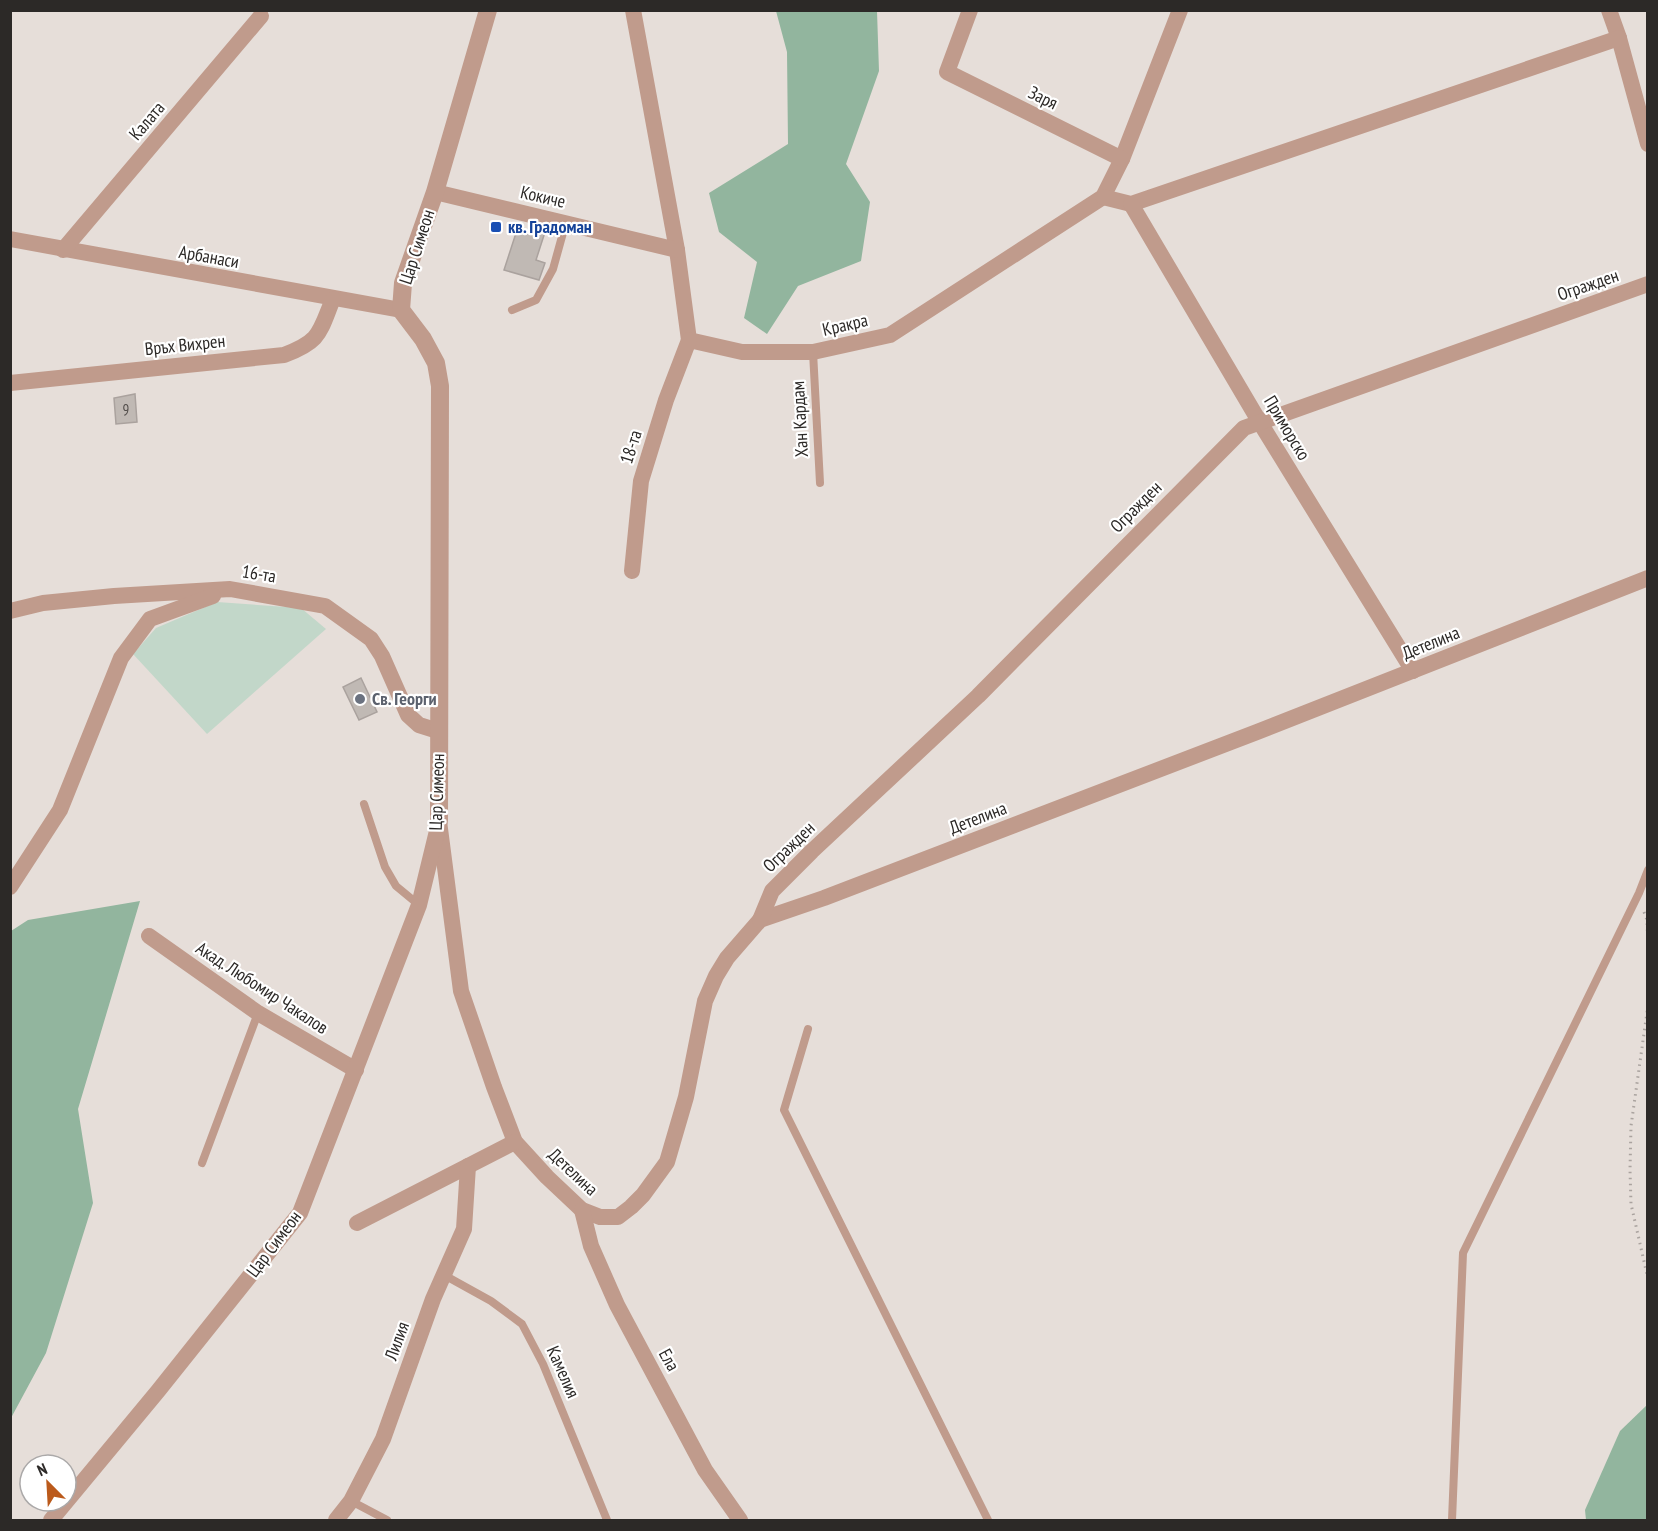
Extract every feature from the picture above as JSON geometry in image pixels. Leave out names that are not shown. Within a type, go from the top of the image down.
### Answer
[{"type":"street","name":"Цар Симеон","points":[[51,1521],[300,1213],[419,905],[439,821],[440,386],[436,363],[423,339],[401,310],[403,283],[435,192],[488,10]]},
{"type":"street","points":[[633,10],[677,250],[689,340]]},
{"type":"street","name":"Заря","points":[[970,10],[947,72],[1122,159]]},
{"type":"street","points":[[1180,10],[1122,159],[1103,197],[1131,204],[1619,38]]},
{"type":"street","points":[[1609,10],[1619,38],[1647,144]]},
{"type":"street","name":"Калата","points":[[63,250],[261,16]]},
{"type":"street","name":"Кокиче","points":[[435,192],[677,250]]},
{"type":"street","name":"Кракра","points":[[689,340],[742,352],[813,352],[890,335],[1103,197]]},
{"type":"street","name":"Приморско","points":[[1131,204],[1259,421],[1413,671]]},
{"type":"street","name":"Арбанаси","points":[[10,239],[401,310]]},
{"type":"street","name":"Огражден","points":[[760,920],[772,891],[978,696],[1244,428],[1647,285]]},
{"type":"street","name":"Връх Вихрен","points":[[10,383],[284,355],[304,348],[318,335],[333,299]]},
{"type":"street","name":"18-та","points":[[632,571],[641,481],[666,400],[689,340]]},
{"type":"street","name":"Детелина","points":[[439,821],[461,991],[515,1142],[582,1210],[600,1217],[618,1217],[643,1195],[667,1162],[686,1097],[705,1000],[727,958],[760,920],[836,893],[1413,671],[1647,578]]},
{"type":"street","points":[[10,887],[60,810],[126,650],[150,619],[230,589]]},
{"type":"street","name":"16-та","points":[[10,611],[44,603],[102,597],[230,589],[325,606],[371,639],[382,656],[408,715],[419,725],[438,731]]},
{"type":"street","name":"Акад. Любомир Чакалов","points":[[149,936],[258,1013],[356,1070]]},
{"type":"street","points":[[357,1223],[515,1142]]},
{"type":"street","name":"Лилия","points":[[336,1521],[351,1501],[383,1438],[464,1228],[468,1166]]},
{"type":"street","name":"Ела","points":[[582,1210],[591,1246],[617,1305],[705,1470],[740,1521]]},
{"type":"lane","points":[[512,310],[536,300],[553,269],[566,222]]},
{"type":"lane","name":"Хан Кардам","points":[[813,352],[820,483]]},
{"type":"lane","points":[[364,804],[385,867],[396,886],[419,905]]},
{"type":"lane","points":[[1452,1521],[1463,1253],[1639,893],[1647,870]]},
{"type":"lane","points":[[202,1163],[258,1013]]},
{"type":"lane","points":[[808,1029],[784,1110],[988,1521]]},
{"type":"lane","name":"Камелия","points":[[444,1275],[491,1301],[522,1324],[543,1365],[607,1521]]},
{"type":"lane","points":[[351,1501],[387,1521]]},
{"type":"path","points":[[1639,893],[1647,920],[1647,949]]},
{"type":"path","points":[[1647,1005],[1631,1126],[1630,1170],[1631,1204],[1647,1279]]},
{"type":"green space","points":[[776,11],[877,11],[879,71],[846,164],[870,202],[861,261],[798,286],[767,334],[744,318],[757,262],[719,232],[709,193],[788,144],[787,52]]},
{"type":"green space","points":[[217,602],[301,608],[326,629],[207,734],[133,654],[156,628]]},
{"type":"green space","points":[[140,901],[78,1109],[93,1203],[46,1353],[11,1418],[11,931],[28,920]]},
{"type":"green space","points":[[1647,1405],[1647,1520],[1586,1520],[1585,1510],[1620,1431]]},
{"type":"building","points":[[531,226],[546,229],[536,260],[545,263],[539,280],[504,270],[517,230],[528,234]]},
{"type":"building","points":[[135,394],[137,422],[116,424],[114,398]]},
{"type":"building","name":"Св. Георги","points":[[361,678],[377,712],[359,720],[343,687]]},
{"type":"place","name":"кв. Градоман","points":[[496,227]]},
{"type":"place","name":"Св. Георги","points":[[360,699]]}]
